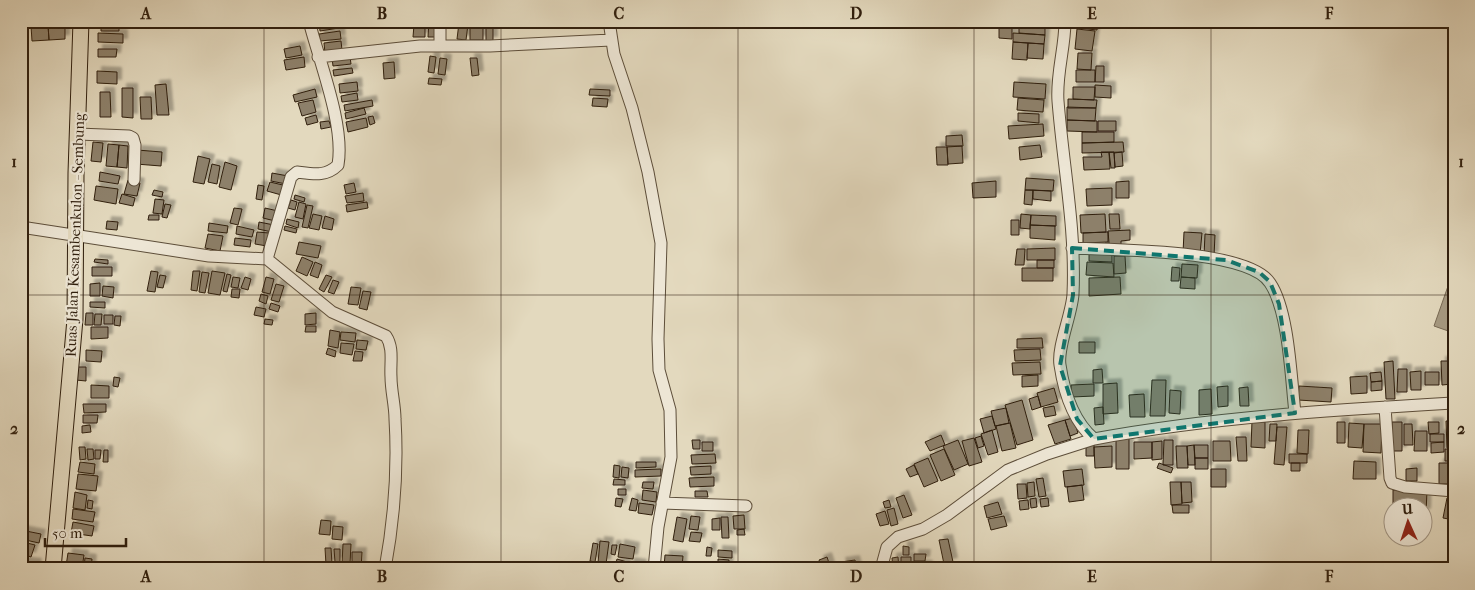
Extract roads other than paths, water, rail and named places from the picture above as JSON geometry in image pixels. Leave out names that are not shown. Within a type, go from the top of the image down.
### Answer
[{"type":"main road","name":"Ruas Jalan Kesambenkulon - Sembung","points":[[54,569],[75,319],[81,21]]},
{"type":"street","points":[[267,259],[291,177],[297,172],[323,174],[331,171],[338,165],[339,146],[333,110],[309,21]]},
{"type":"street","points":[[440,21],[440,46]]},
{"type":"street","points":[[609,21],[612,40],[648,172],[661,243],[658,338],[659,370],[670,410],[671,457],[662,503],[654,569]]},
{"type":"street","points":[[1065,21],[1058,99],[1072,248],[1073,295],[1060,366],[1066,392],[1077,419],[1094,439]]},
{"type":"street","points":[[318,57],[440,46],[490,46],[612,40]]},
{"type":"street","points":[[78,134],[129,136],[133,138],[135,145],[134,180]]},
{"type":"street","points":[[21,227],[210,256],[267,259],[332,312],[386,336],[390,342],[396,435],[394,491],[385,569]]},
{"type":"street","points":[[1072,248],[1149,252],[1226,260],[1259,272],[1270,282],[1279,304],[1285,328],[1295,413]]},
{"type":"street","points":[[881,569],[887,548],[898,537],[923,529],[947,515],[1008,470],[1047,454],[1094,439],[1143,430],[1295,413],[1454,403]]},
{"type":"street","points":[[1385,407],[1390,478],[1392,483],[1405,487],[1454,491]]},
{"type":"street","points":[[662,503],[746,506]]}]
